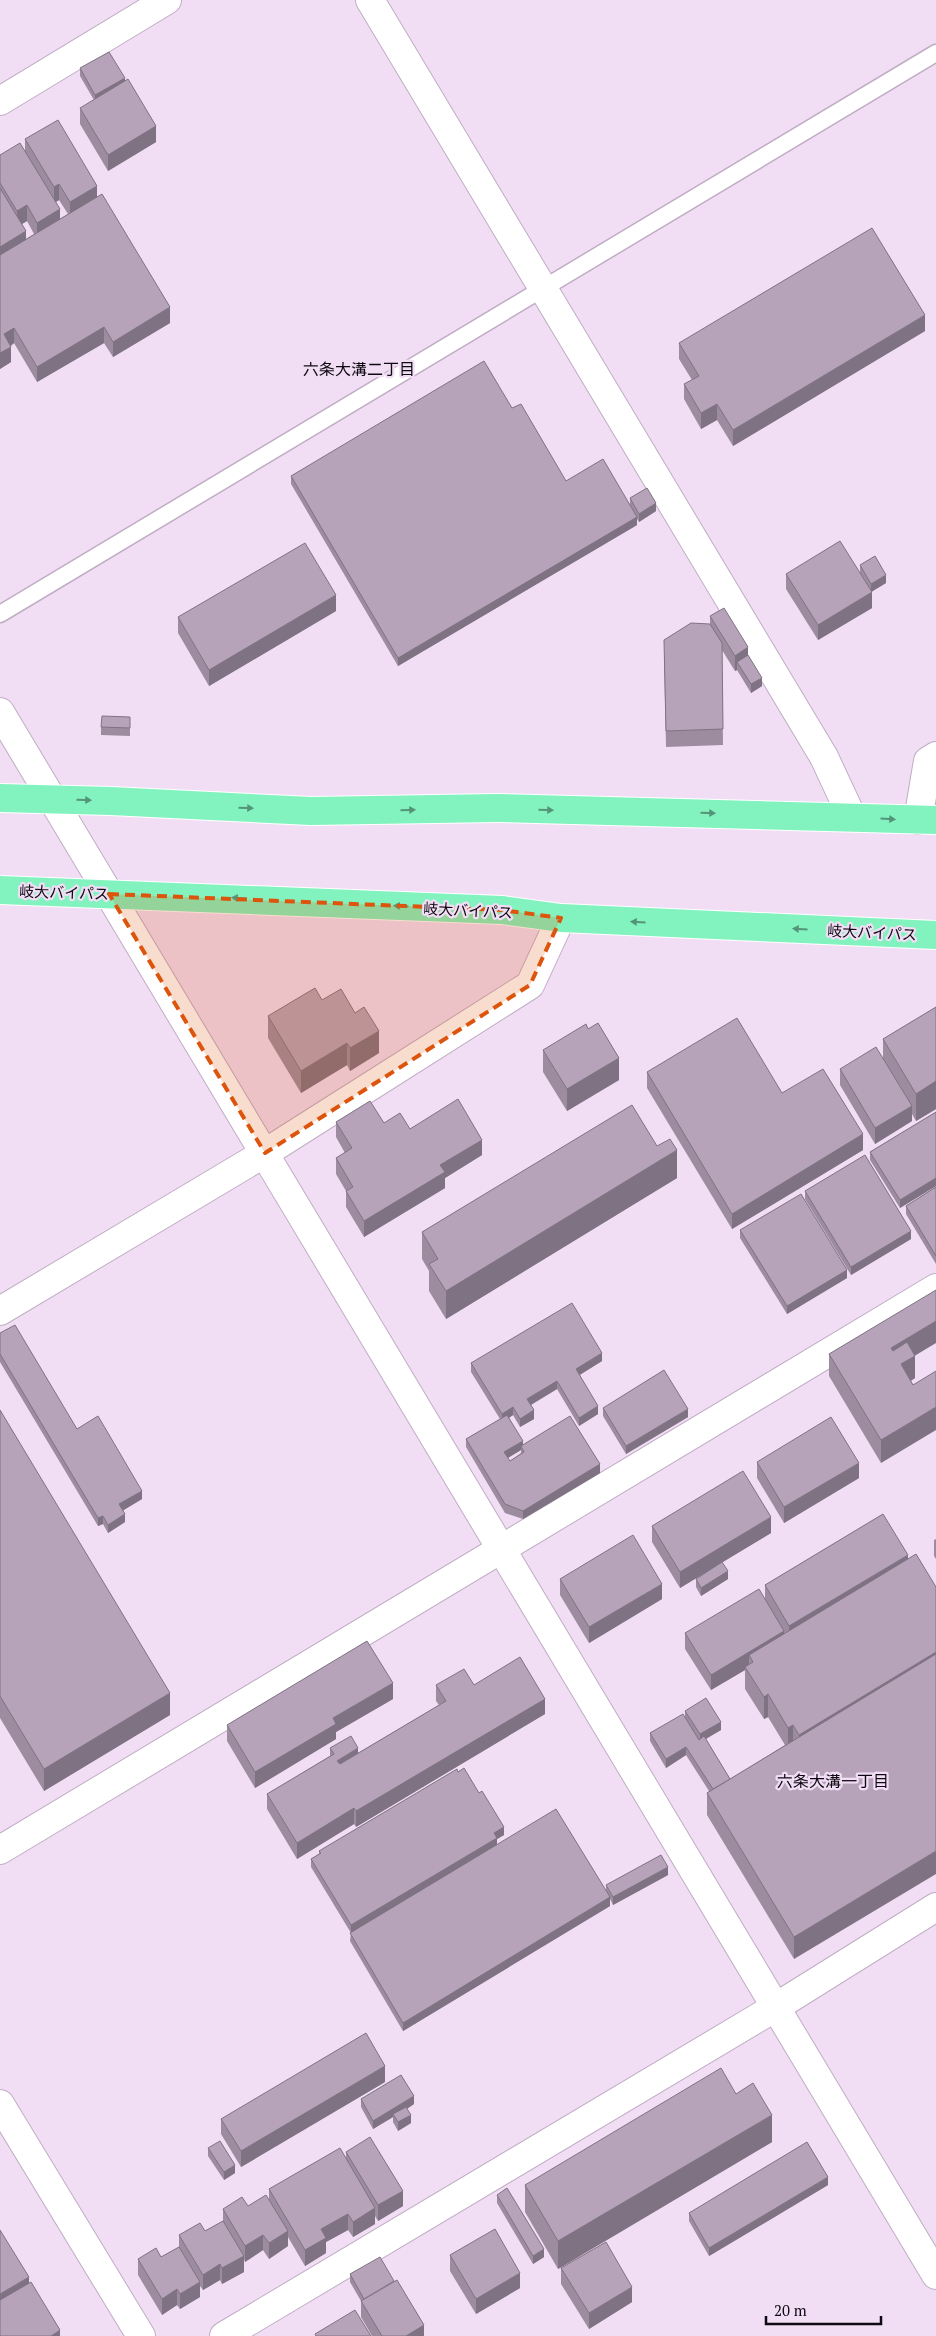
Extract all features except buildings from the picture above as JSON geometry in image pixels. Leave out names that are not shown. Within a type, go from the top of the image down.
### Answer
[{"type":"highway","points":[[0,798],[111,801],[311,811],[497,808],[927,820]]},
{"type":"highway","name":"岐大バイパス","points":[[0,890],[502,910],[561,918],[936,935]]},
{"type":"street","points":[[0,101],[168,0]]},
{"type":"street","points":[[370,0],[824,757],[852,817]]},
{"type":"street","points":[[0,712],[936,2275]]},
{"type":"street","points":[[927,820],[928,761],[936,756]]},
{"type":"street","points":[[0,1311],[265,1153],[530,985],[561,918]]},
{"type":"street","points":[[0,1850],[936,1288]]},
{"type":"street","points":[[224,2336],[776,2007],[936,1908]]},
{"type":"street","points":[[0,2104],[141,2336]]},
{"type":"lane","points":[[0,614],[936,53]]},
{"type":"highlighted area","points":[[109,894],[502,910],[561,918],[530,985],[265,1153]]},
{"type":"district","name":"六条大溝二丁目","points":[[359,369]]},
{"type":"district","name":"六条大溝一丁目","points":[[833,1781]]}]
